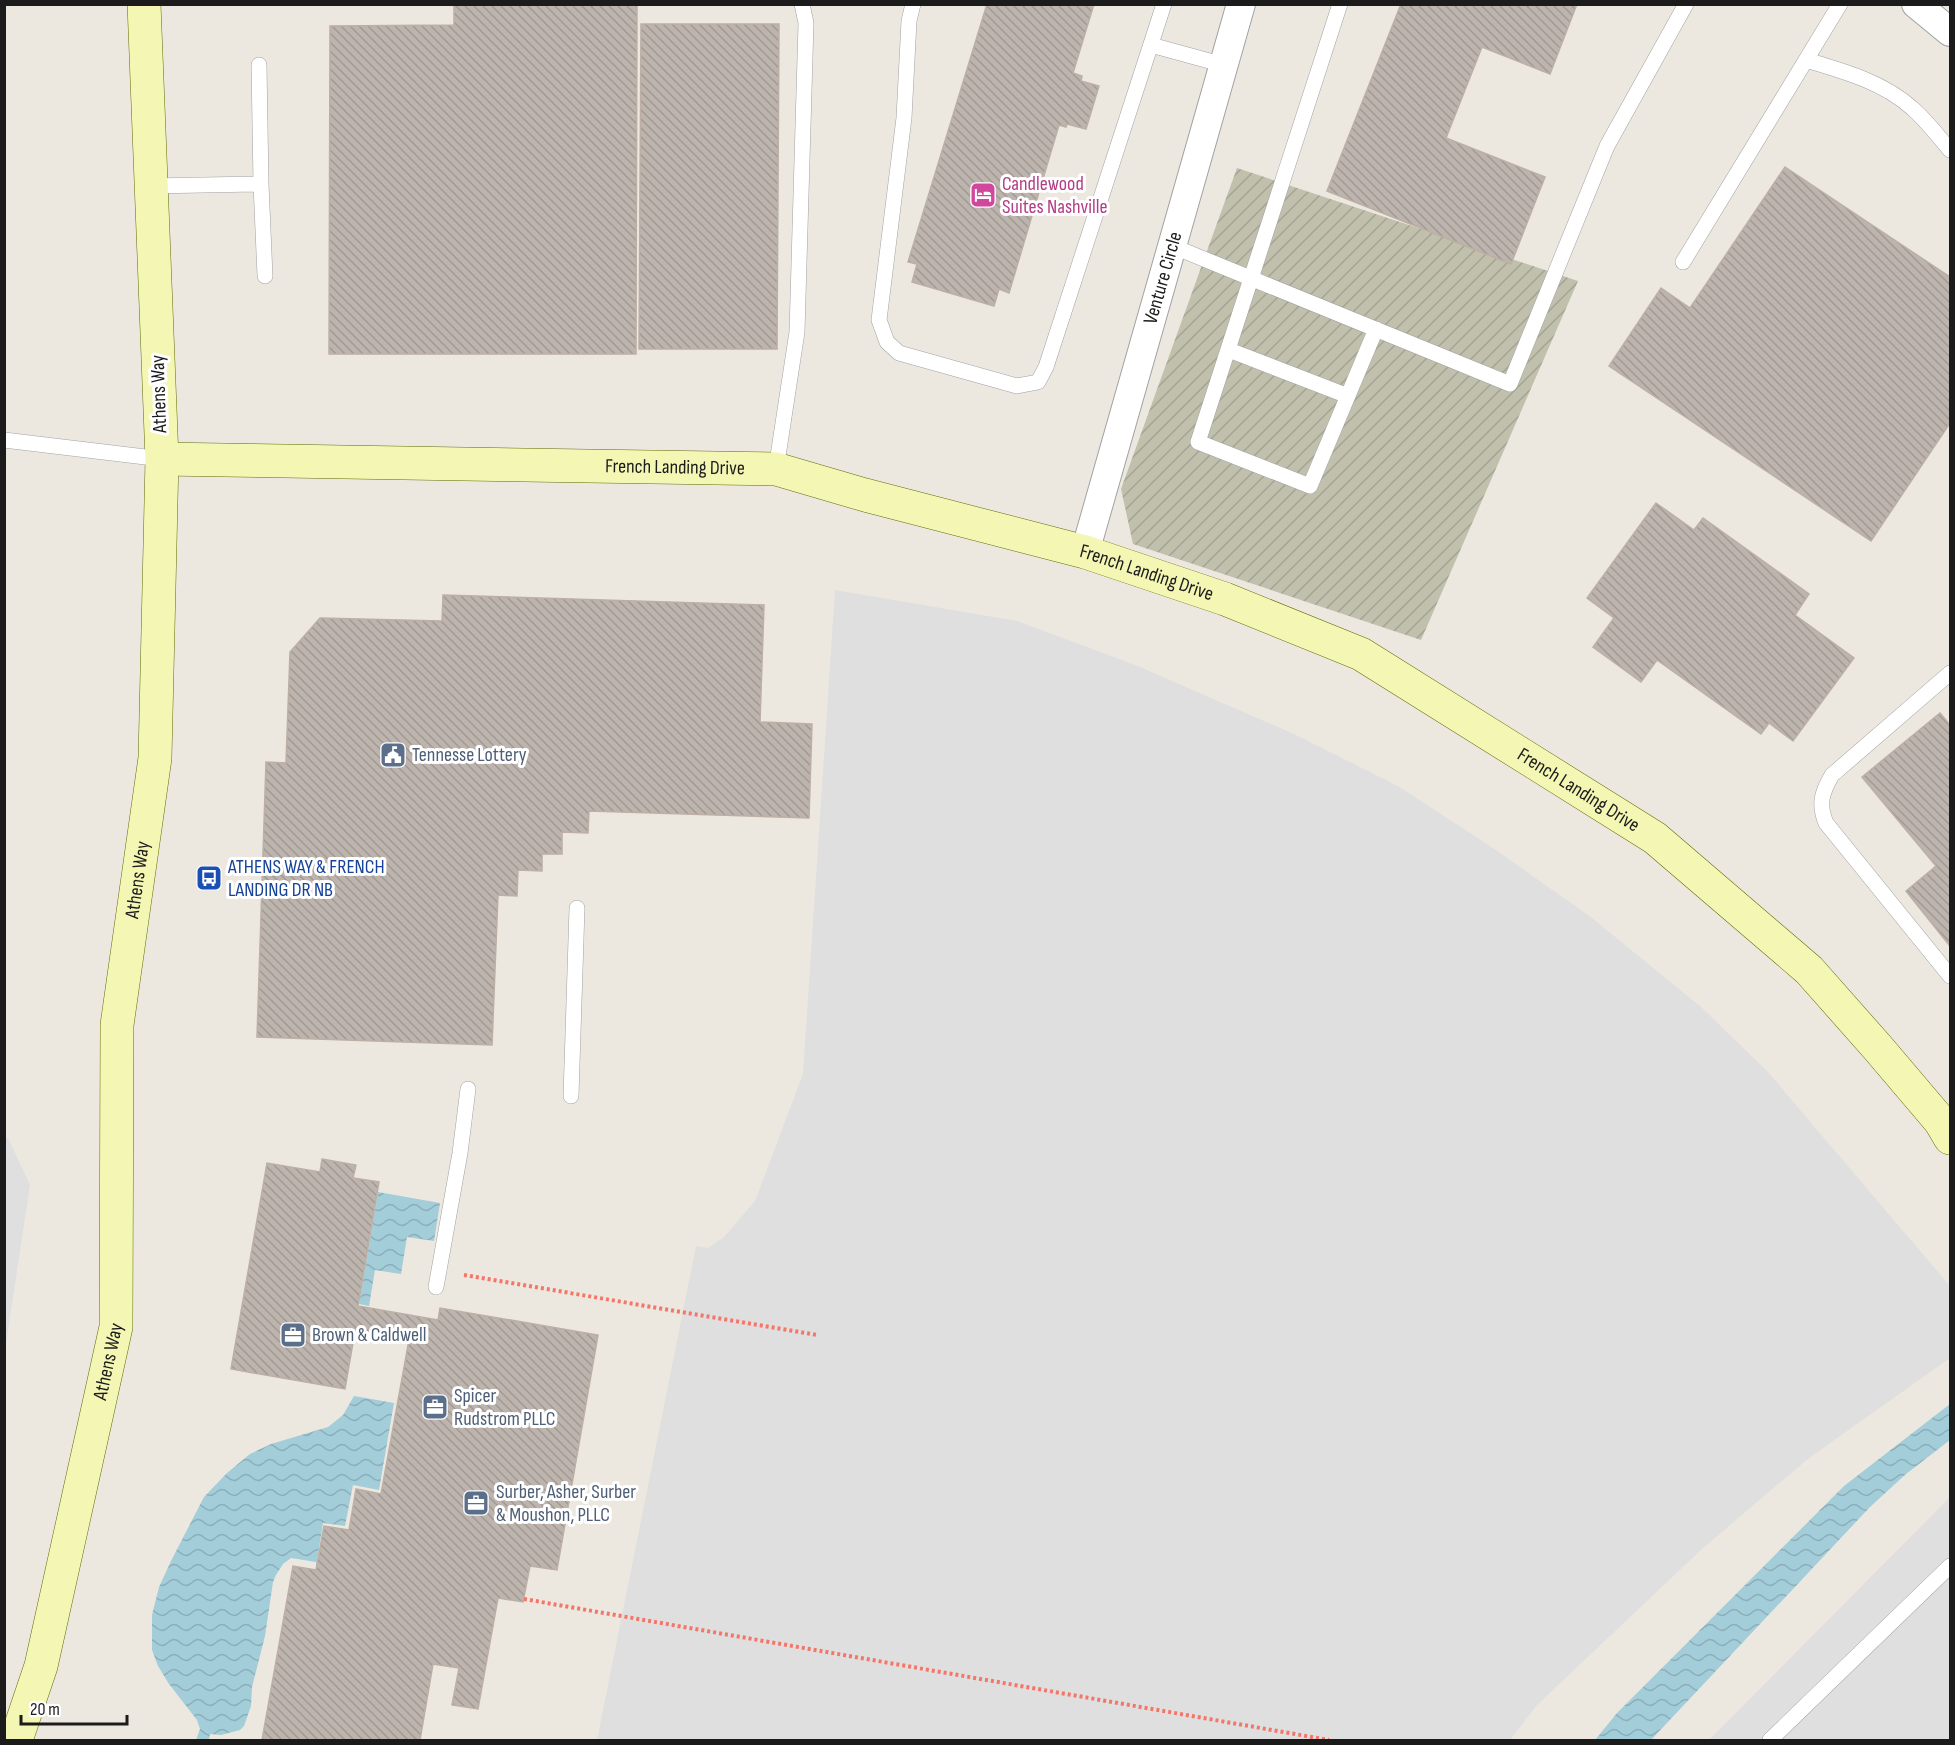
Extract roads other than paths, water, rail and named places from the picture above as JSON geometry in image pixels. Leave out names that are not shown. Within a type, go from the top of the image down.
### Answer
[{"type":"street","name":"Athens Way","points":[[16,1740],[41,1666],[116,1327],[117,1025],[155,758],[162,459],[144,4]]},
{"type":"street","name":"Venture Circle","points":[[1084,552],[1241,4]]},
{"type":"street","points":[[1916,4],[1950,30]]},
{"type":"street","name":"French Landing Drive","points":[[162,459],[776,469],[865,495],[1084,552],[1225,599],[1361,654],[1655,838],[1809,970],[1947,1124]]},
{"type":"lane","points":[[776,469],[797,332],[806,23],[801,4]]},
{"type":"lane","points":[[913,4],[909,21],[904,118],[879,320],[887,342],[899,353],[1017,386],[1038,382],[1046,367],[1164,4]]},
{"type":"lane","points":[[1340,4],[1198,442],[1310,486],[1376,329]]},
{"type":"lane","points":[[1172,246],[1510,384],[1607,146],[1686,4]]},
{"type":"lane","points":[[1683,262],[1840,4]]},
{"type":"lane","points":[[1151,45],[1224,65]]},
{"type":"lane","points":[[1806,60],[1846,72],[1877,85],[1912,108],[1950,150]]},
{"type":"lane","points":[[259,65],[265,276]]},
{"type":"lane","points":[[151,186],[261,184]]},
{"type":"lane","points":[[1229,350],[1348,396]]},
{"type":"lane","points":[[4,440],[162,459]]},
{"type":"lane","points":[[1950,674],[1832,775],[1821,800],[1821,812],[1826,823],[1950,976]]},
{"type":"lane","points":[[571,1096],[577,908]]},
{"type":"lane","points":[[436,1287],[460,1154],[468,1089]]},
{"type":"lane","points":[[1770,1740],[1950,1566]]},
{"type":"water","points":[[378,1192],[440,1203],[434,1241],[407,1237],[401,1274],[375,1270],[369,1306],[359,1304]]},
{"type":"water","points":[[354,1396],[394,1403],[379,1490],[353,1485],[345,1526],[323,1523],[316,1567],[316,1562],[291,1558],[283,1564],[273,1582],[265,1636],[252,1687],[251,1706],[244,1726],[240,1730],[221,1735],[210,1734],[209,1740],[196,1740],[200,1729],[197,1720],[169,1684],[152,1650],[152,1615],[159,1587],[204,1497],[227,1473],[250,1454],[271,1444],[328,1427],[343,1415]]},
{"type":"water","points":[[1950,1404],[1950,1440],[1906,1474],[1870,1507],[1651,1740],[1595,1740],[1617,1713],[1844,1486]]},
{"type":"place","name":"Candlewood Suites Nashville","points":[[983,195]]},
{"type":"place","name":"Tennesse Lottery","points":[[393,755]]},
{"type":"place","name":"ATHENS WAY & FRENCH LANDING DR NB","points":[[209,878]]},
{"type":"place","name":"Brown & Caldwell","points":[[293,1335]]},
{"type":"place","name":"Spicer Rudstrom PLLC","points":[[435,1407]]},
{"type":"place","name":"Surber, Asher, Surber & Moushon, PLLC","points":[[476,1503]]}]
